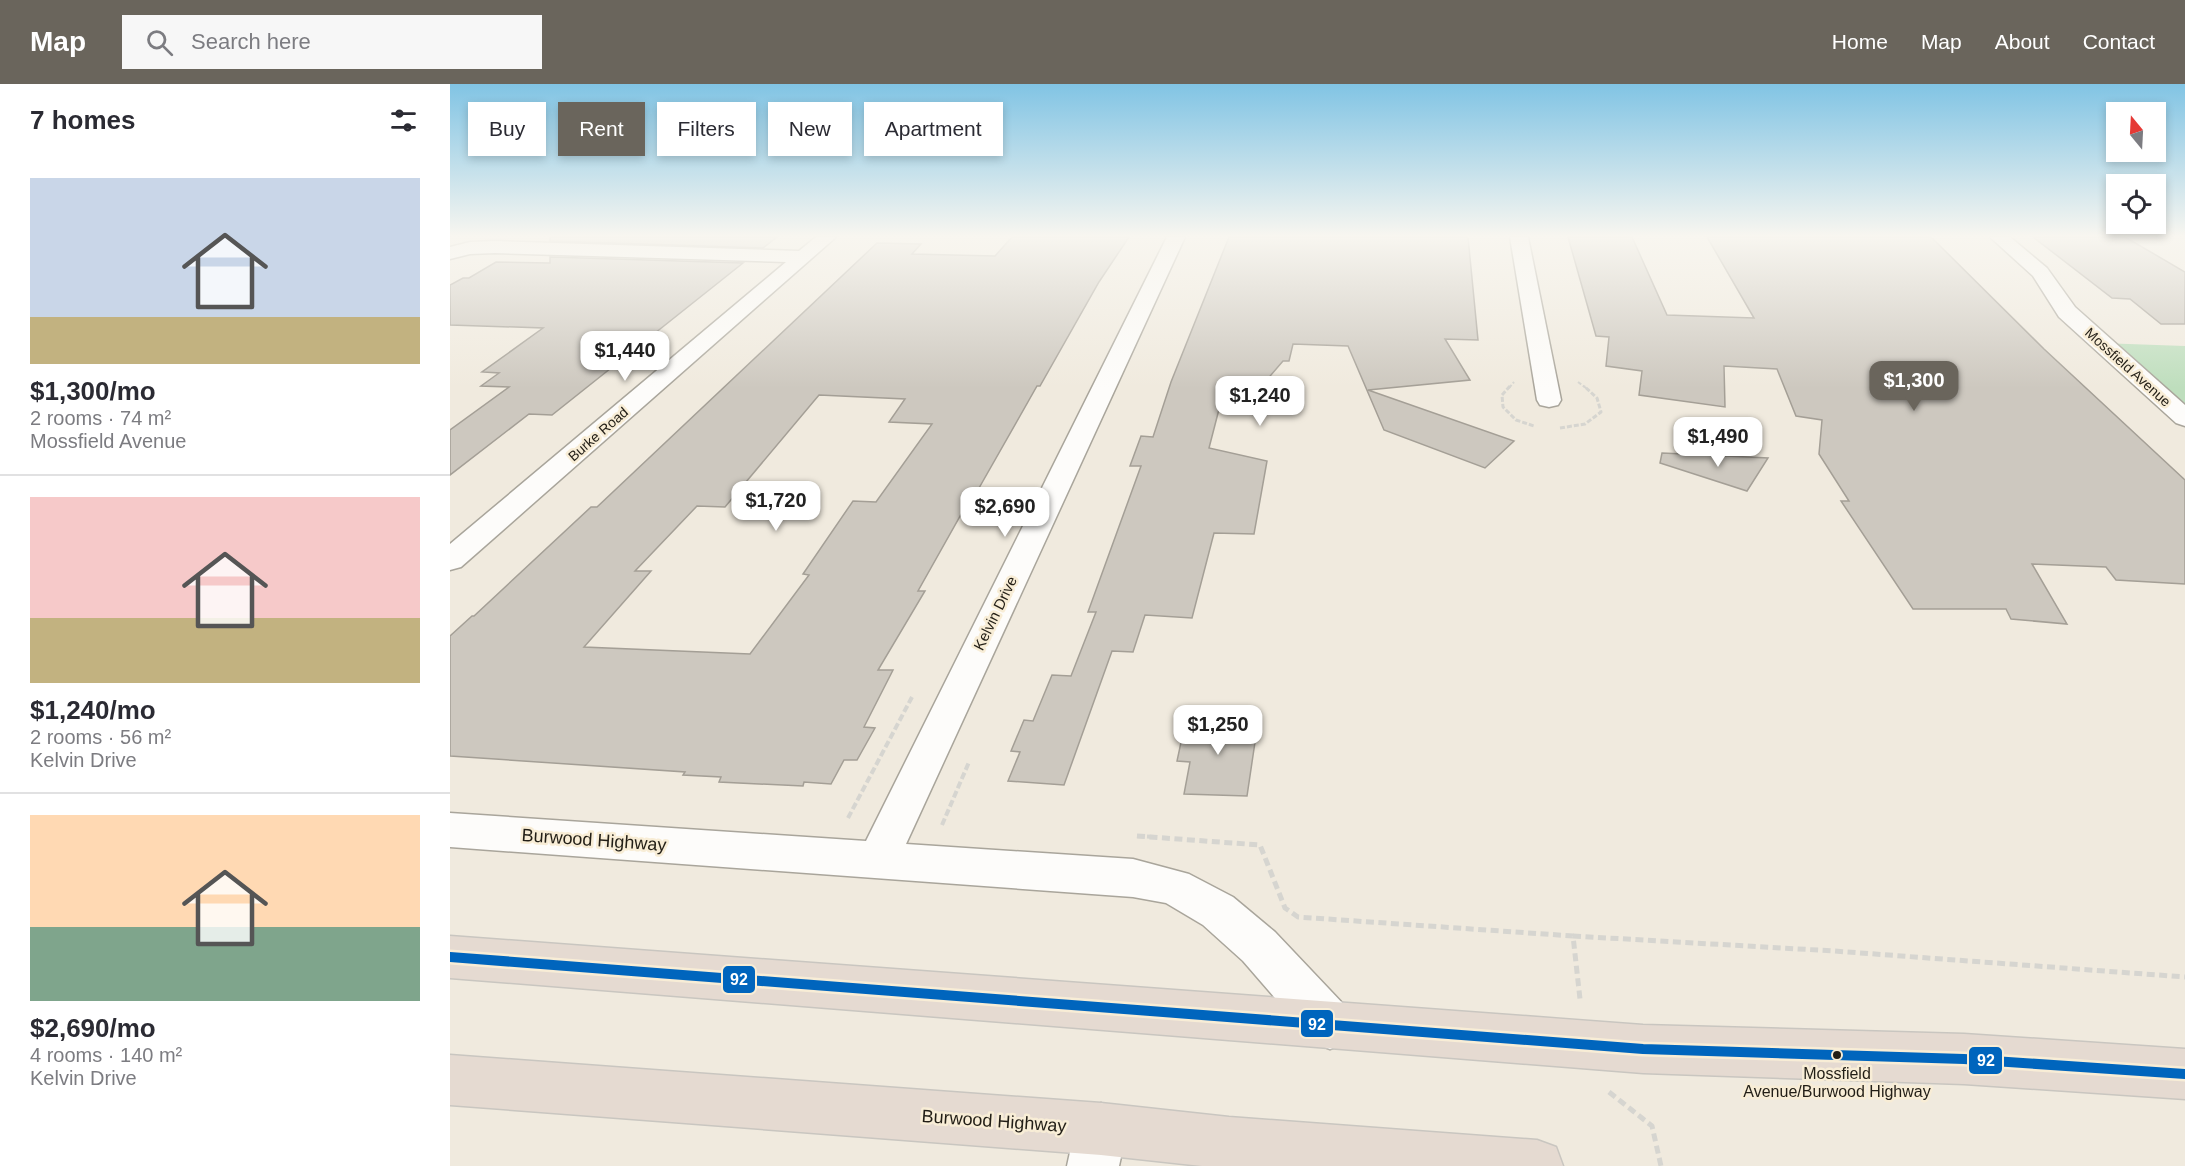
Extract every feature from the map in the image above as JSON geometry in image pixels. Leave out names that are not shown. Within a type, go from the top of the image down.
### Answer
[{"type":"highway","points":[[450,957],[1584,1044],[1736,1052],[1964,1059],[2185,1074]]},
{"type":"highway","name":"Burwood Highway","points":[[450,1080],[1097,1148],[1229,1143],[1537,1166]]},
{"type":"street","name":"Burke Road","points":[[450,560],[767,287]]},
{"type":"street","name":"Kelvin Drive","points":[[878,859],[1152,287]]},
{"type":"street","points":[[1529,287],[1550,400]]},
{"type":"street","name":"Mossfield Avenue","points":[[2050,287],[2067,312],[2185,418]]},
{"type":"street","name":"Burwood Highway","points":[[450,830],[1133,878],[1175,887],[1201,901],[1228,920],[1272,959],[1330,1025]]},
{"type":"path","points":[[1288,912],[1298,917],[1834,951],[2185,977]]},
{"type":"path","points":[[1573,936],[1587,1074],[1652,1126],[1660,1166]]},
{"type":"green space","points":[[2100,343],[2185,346],[2185,418]]},
{"type":"building","points":[[450,287],[712,287],[552,415],[529,414],[450,475],[450,430],[509,387],[481,386],[499,373],[482,372],[543,328],[450,325]]},
{"type":"building","points":[[830,287],[1096,287],[971,502],[968,502],[918,591],[925,591],[878,670],[893,670],[864,727],[875,728],[857,760],[844,760],[831,784],[804,782],[803,786],[719,782],[721,777],[683,775],[685,772],[450,756],[450,636],[591,507],[597,507]],"holes":[[[819,395],[905,399],[889,422],[932,424],[876,502],[853,501],[803,574],[809,575],[750,654],[584,647],[651,571],[635,571],[697,506],[725,507]]]},
{"type":"building","points":[[1209,287],[1473,287],[1478,340],[1445,339],[1470,380],[1368,390],[1514,441],[1485,468],[1384,430],[1348,346],[1293,344],[1289,361],[1283,361],[1253,396],[1224,390],[1209,448],[1267,461],[1254,534],[1214,533],[1192,618],[1145,615],[1133,652],[1112,651],[1064,785],[1008,781],[1020,752],[1011,751],[1024,720],[1033,721],[1052,675],[1071,676],[1096,612],[1088,612],[1141,466],[1130,466],[1141,436],[1153,437],[1171,382]]},
{"type":"building","points":[[1582,287],[1655,287],[1667,315],[1754,318],[1736,287],[1982,287],[2044,349],[2185,480],[2185,584],[2116,580],[2106,567],[2032,564],[2067,624],[2011,619],[2006,609],[1913,609],[1841,501],[1849,501],[1819,454],[1822,420],[1796,416],[1777,369],[1724,366],[1725,407],[1639,395],[1642,371],[1606,366],[1609,337],[1596,336]]},
{"type":"building","points":[[2098,287],[2185,287],[2185,324],[2161,324],[2130,299],[2112,298]]},
{"type":"building","points":[[1662,453],[1768,458],[1747,491],[1660,463]]},
{"type":"building","points":[[1186,719],[1258,722],[1247,796],[1184,794],[1190,762],[1177,761]]},
{"type":"transit line","name":"92","points":[[450,957],[1643,1049],[1964,1059],[2185,1074]]},
{"type":"place","name":"Mossfield Avenue/Burwood Highway","points":[[1837,1055]]}]
